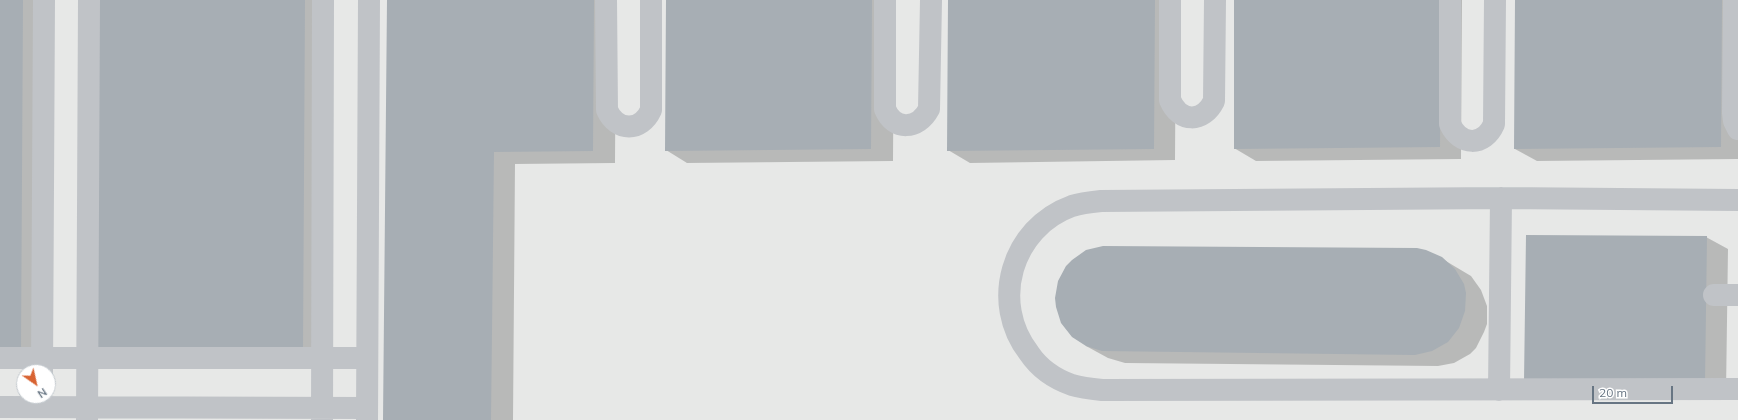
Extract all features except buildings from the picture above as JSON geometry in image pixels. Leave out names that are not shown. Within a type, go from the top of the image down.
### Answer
[{"type":"lane","points":[[42,364],[44,0]]},
{"type":"lane","points":[[87,414],[89,0]]},
{"type":"lane","points":[[322,414],[323,0]]},
{"type":"lane","points":[[0,407],[42,408],[87,414],[367,414],[369,0]]},
{"type":"lane","points":[[606,0],[607,110],[615,122],[622,126],[629,127],[636,126],[643,122],[648,117],[651,110],[651,0]]},
{"type":"lane","points":[[885,0],[885,109],[893,120],[899,124],[906,125],[920,121],[925,116],[928,109],[931,0]]},
{"type":"lane","points":[[1170,0],[1170,100],[1178,113],[1192,117],[1206,113],[1214,101],[1215,0]]},
{"type":"lane","points":[[1450,0],[1450,124],[1458,136],[1472,141],[1485,137],[1491,131],[1494,124],[1495,0]]},
{"type":"lane","points":[[1734,0],[1733,113],[1734,121],[1738,129]]},
{"type":"lane","points":[[1738,200],[1501,198],[1086,202],[1071,206],[1057,213],[1033,232],[1016,259],[1011,273],[1008,296],[1011,319],[1016,334],[1033,359],[1044,370],[1071,385],[1102,390],[1738,389]]},
{"type":"lane","points":[[1499,390],[1501,198]]},
{"type":"lane","points":[[1714,295],[1738,295]]},
{"type":"lane","points":[[0,358],[36,364]]},
{"type":"lane","points":[[49,364],[88,358],[367,358]]},
{"type":"shaded area","points":[[0,0],[1738,0],[1738,420],[0,420]]}]
